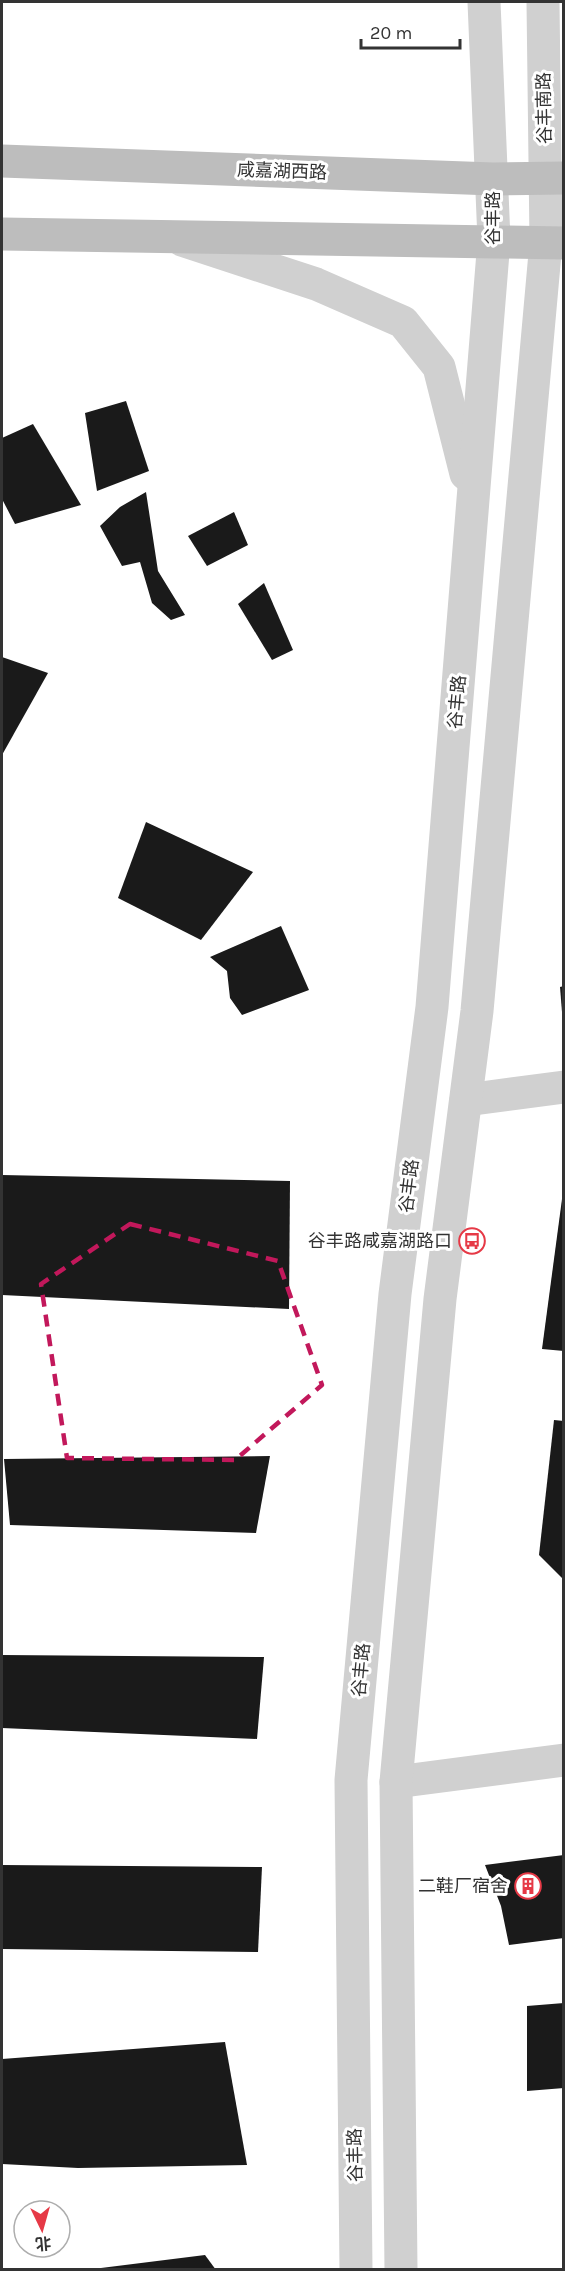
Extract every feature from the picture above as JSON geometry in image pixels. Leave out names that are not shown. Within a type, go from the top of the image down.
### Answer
[{"type":"main road","name":"咸嘉湖西路","points":[[2,161],[493,179],[554,178]]},
{"type":"main road","points":[[2,234],[555,242]]},
{"type":"street","name":"谷丰路","points":[[356,2270],[351,1780],[395,1294],[432,1006],[494,240],[484,2]]},
{"type":"street","name":"谷丰南路","points":[[543,2],[554,178]]},
{"type":"street","points":[[401,2270],[396,1782],[440,1299],[477,1011],[555,242],[554,178]]},
{"type":"street","points":[[169,236],[316,284],[403,322],[439,367],[474,505]]},
{"type":"street","points":[[466,1100],[564,1087]]},
{"type":"street","points":[[396,1782],[564,1760]]},
{"type":"highlighted area","points":[[130,1224],[278,1261],[322,1385],[235,1460],[67,1458],[41,1284]]},
{"type":"building","points":[[126,401],[149,471],[97,491],[85,413]]},
{"type":"building","points":[[33,424],[81,505],[15,524],[2,499],[2,438]]},
{"type":"building","points":[[146,492],[158,571],[185,615],[171,620],[152,603],[140,562],[122,566],[100,526],[120,507]]},
{"type":"building","points":[[234,512],[248,545],[207,566],[188,536]]},
{"type":"building","points":[[264,583],[293,650],[272,660],[238,604]]},
{"type":"building","points":[[2,657],[48,673],[2,755]]},
{"type":"building","points":[[146,822],[253,872],[201,940],[118,898]]},
{"type":"building","points":[[281,926],[309,990],[242,1015],[230,998],[227,971],[210,957]]},
{"type":"building","points":[[564,986],[564,1012],[562,1012],[560,987]]},
{"type":"building","points":[[2,1175],[290,1181],[289,1309],[2,1295]]},
{"type":"building","points":[[562,1199],[564,1199],[564,1351],[542,1349]]},
{"type":"building","points":[[554,1420],[564,1421],[564,1580],[539,1555]]},
{"type":"building","points":[[270,1456],[256,1533],[10,1525],[4,1459]]},
{"type":"building","points":[[2,1655],[264,1657],[257,1739],[2,1728]]},
{"type":"building","name":"二鞋厂宿舍","points":[[564,1855],[564,1938],[509,1945],[501,1906],[485,1865]]},
{"type":"building","points":[[2,1865],[262,1867],[258,1952],[2,1949]]},
{"type":"building","points":[[564,2003],[564,2088],[527,2091],[527,2006]]},
{"type":"building","points":[[225,2042],[247,2165],[78,2168],[2,2164],[2,2059]]},
{"type":"building","points":[[205,2255],[216,2270],[101,2270],[101,2268]]},
{"type":"place","name":"谷丰路咸嘉湖路口","points":[[472,1241]]},
{"type":"place","name":"二鞋厂宿舍","points":[[528,1886]]}]
